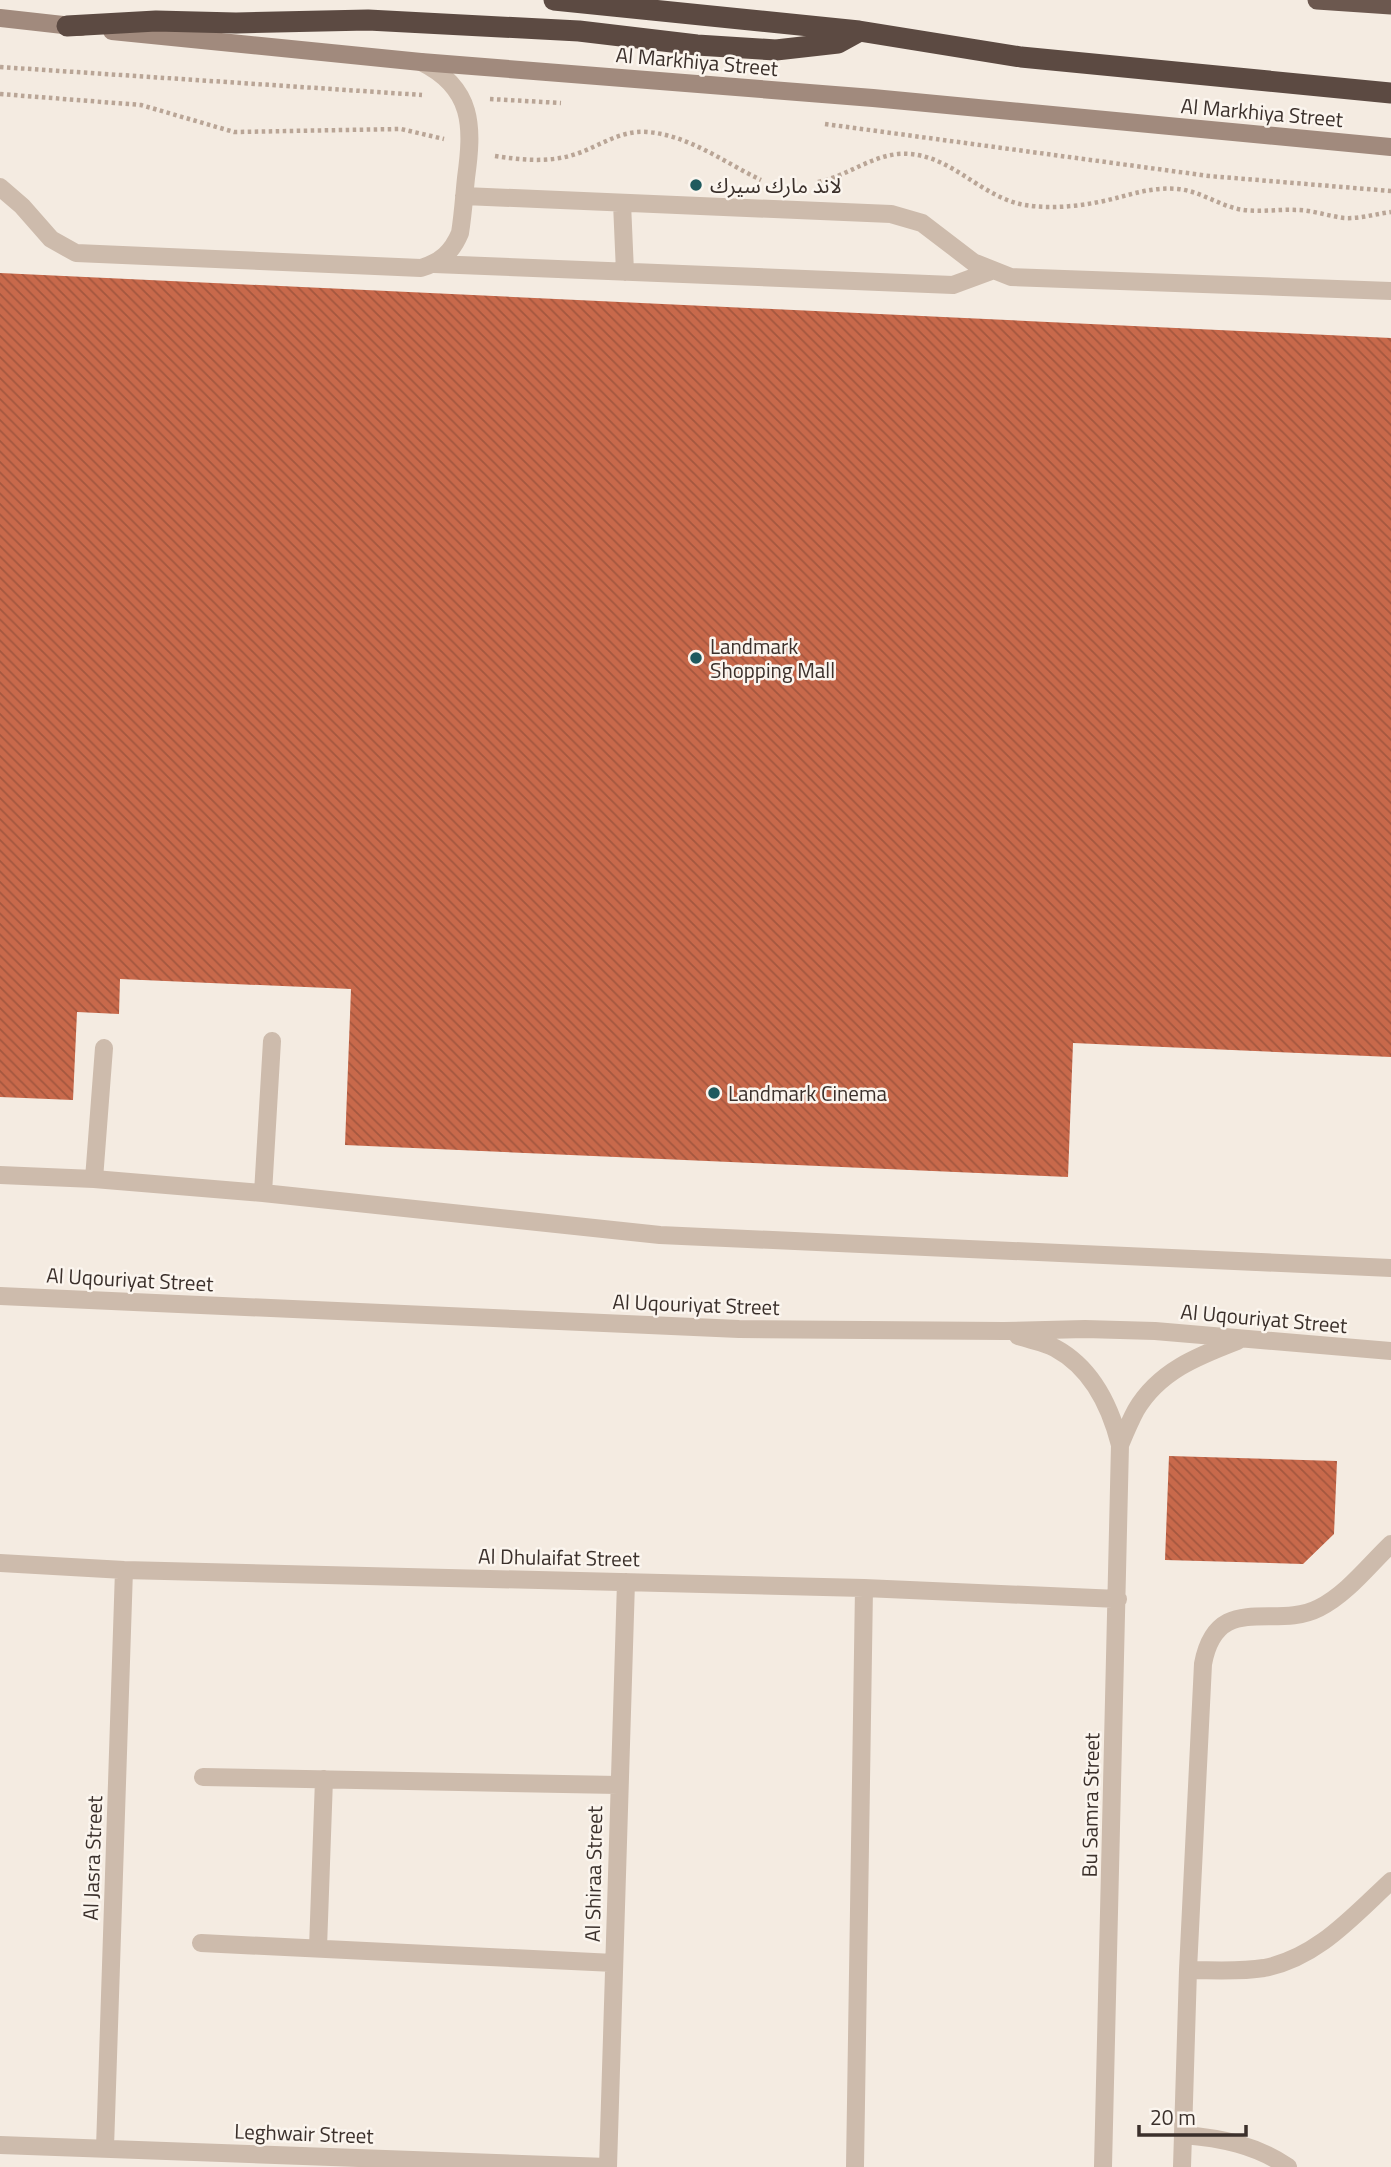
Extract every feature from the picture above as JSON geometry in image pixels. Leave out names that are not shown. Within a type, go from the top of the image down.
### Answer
[{"type":"highway","points":[[554,0],[859,31],[1021,57],[1391,93]]},
{"type":"highway","points":[[1317,0],[1391,5]]},
{"type":"highway","points":[[67,26],[156,21],[236,23],[368,20],[579,32],[697,45],[776,50],[838,43],[859,31]]},
{"type":"main road","name":"Al Markhiya Street","points":[[0,18],[421,62],[873,98],[1391,147]]},
{"type":"street","points":[[0,187],[22,206],[51,239],[76,253],[421,268],[446,256],[455,246],[460,233],[470,124],[461,98],[440,73],[421,62]]},
{"type":"street","points":[[464,197],[891,214],[922,223],[972,262],[1011,277],[1391,291]]},
{"type":"street","points":[[622,203],[625,272]]},
{"type":"street","points":[[434,264],[953,285],[991,271]]},
{"type":"street","points":[[263,1193],[272,1041]]},
{"type":"street","points":[[94,1179],[104,1048]]},
{"type":"street","points":[[0,1175],[94,1179],[263,1193],[660,1235],[1391,1268]]},
{"type":"street","name":"Al Uqouriyat Street","points":[[0,1296],[727,1329],[1127,1330],[1391,1351]]},
{"type":"street","name":"Bu Samra Street","points":[[1004,1331],[1054,1348],[1079,1366],[1099,1388],[1113,1415],[1120,1445],[1103,2167]]},
{"type":"street","name":"Bu Samra Street","points":[[1120,1445],[1136,1409],[1161,1379],[1194,1357],[1241,1340]]},
{"type":"street","points":[[1182,2167],[1188,1970],[1205,1650],[1212,1636],[1236,1618],[1250,1615],[1297,1615],[1317,1609],[1335,1599],[1391,1544]]},
{"type":"street","name":"Al Dhulaifat Street","points":[[0,1563],[124,1570],[864,1588],[1118,1599]]},
{"type":"street","name":"Al Jasra Street","points":[[105,2148],[124,1570]]},
{"type":"street","name":"Al Shiraa Street","points":[[607,2167],[626,1582]]},
{"type":"street","points":[[855,2167],[864,1588]]},
{"type":"street","points":[[203,1777],[618,1785]]},
{"type":"street","points":[[318,1948],[324,1779]]},
{"type":"street","points":[[1188,1970],[1240,1970],[1287,1962],[1328,1939],[1391,1881]]},
{"type":"street","points":[[201,1943],[614,1963]]},
{"type":"street","points":[[1183,2135],[1216,2138],[1247,2146],[1288,2167]]},
{"type":"street","name":"Leghwair Street","points":[[0,2145],[607,2167]]},
{"type":"path","points":[[0,67],[567,104]]},
{"type":"path","points":[[0,94],[141,105],[234,132],[401,129],[438,136],[469,152],[529,160],[551,160],[573,155],[626,133],[645,132],[701,148],[760,180],[772,182]]},
{"type":"path","points":[[820,124],[896,132],[1138,168],[1391,191]]},
{"type":"path","points":[[810,183],[831,179],[868,161],[901,154],[936,159],[953,167],[985,190],[1024,204],[1042,206],[1096,202],[1143,190],[1179,189],[1248,211],[1301,210],[1358,218],[1391,212]]},
{"type":"building","name":"Landmark Shopping Mall","points":[[0,273],[1391,338],[1391,1057],[1073,1043],[1068,1177],[345,1145],[351,989],[120,979],[119,1014],[77,1012],[73,1100],[0,1097]]},
{"type":"building","points":[[1169,1456],[1337,1461],[1334,1534],[1303,1564],[1165,1560]]},
{"type":"place","name":"لاند مارك سيرك","points":[[696,185]]},
{"type":"place","name":"Landmark Shopping Mall","points":[[696,658]]},
{"type":"place","name":"Landmark Cinema","points":[[714,1093]]}]
